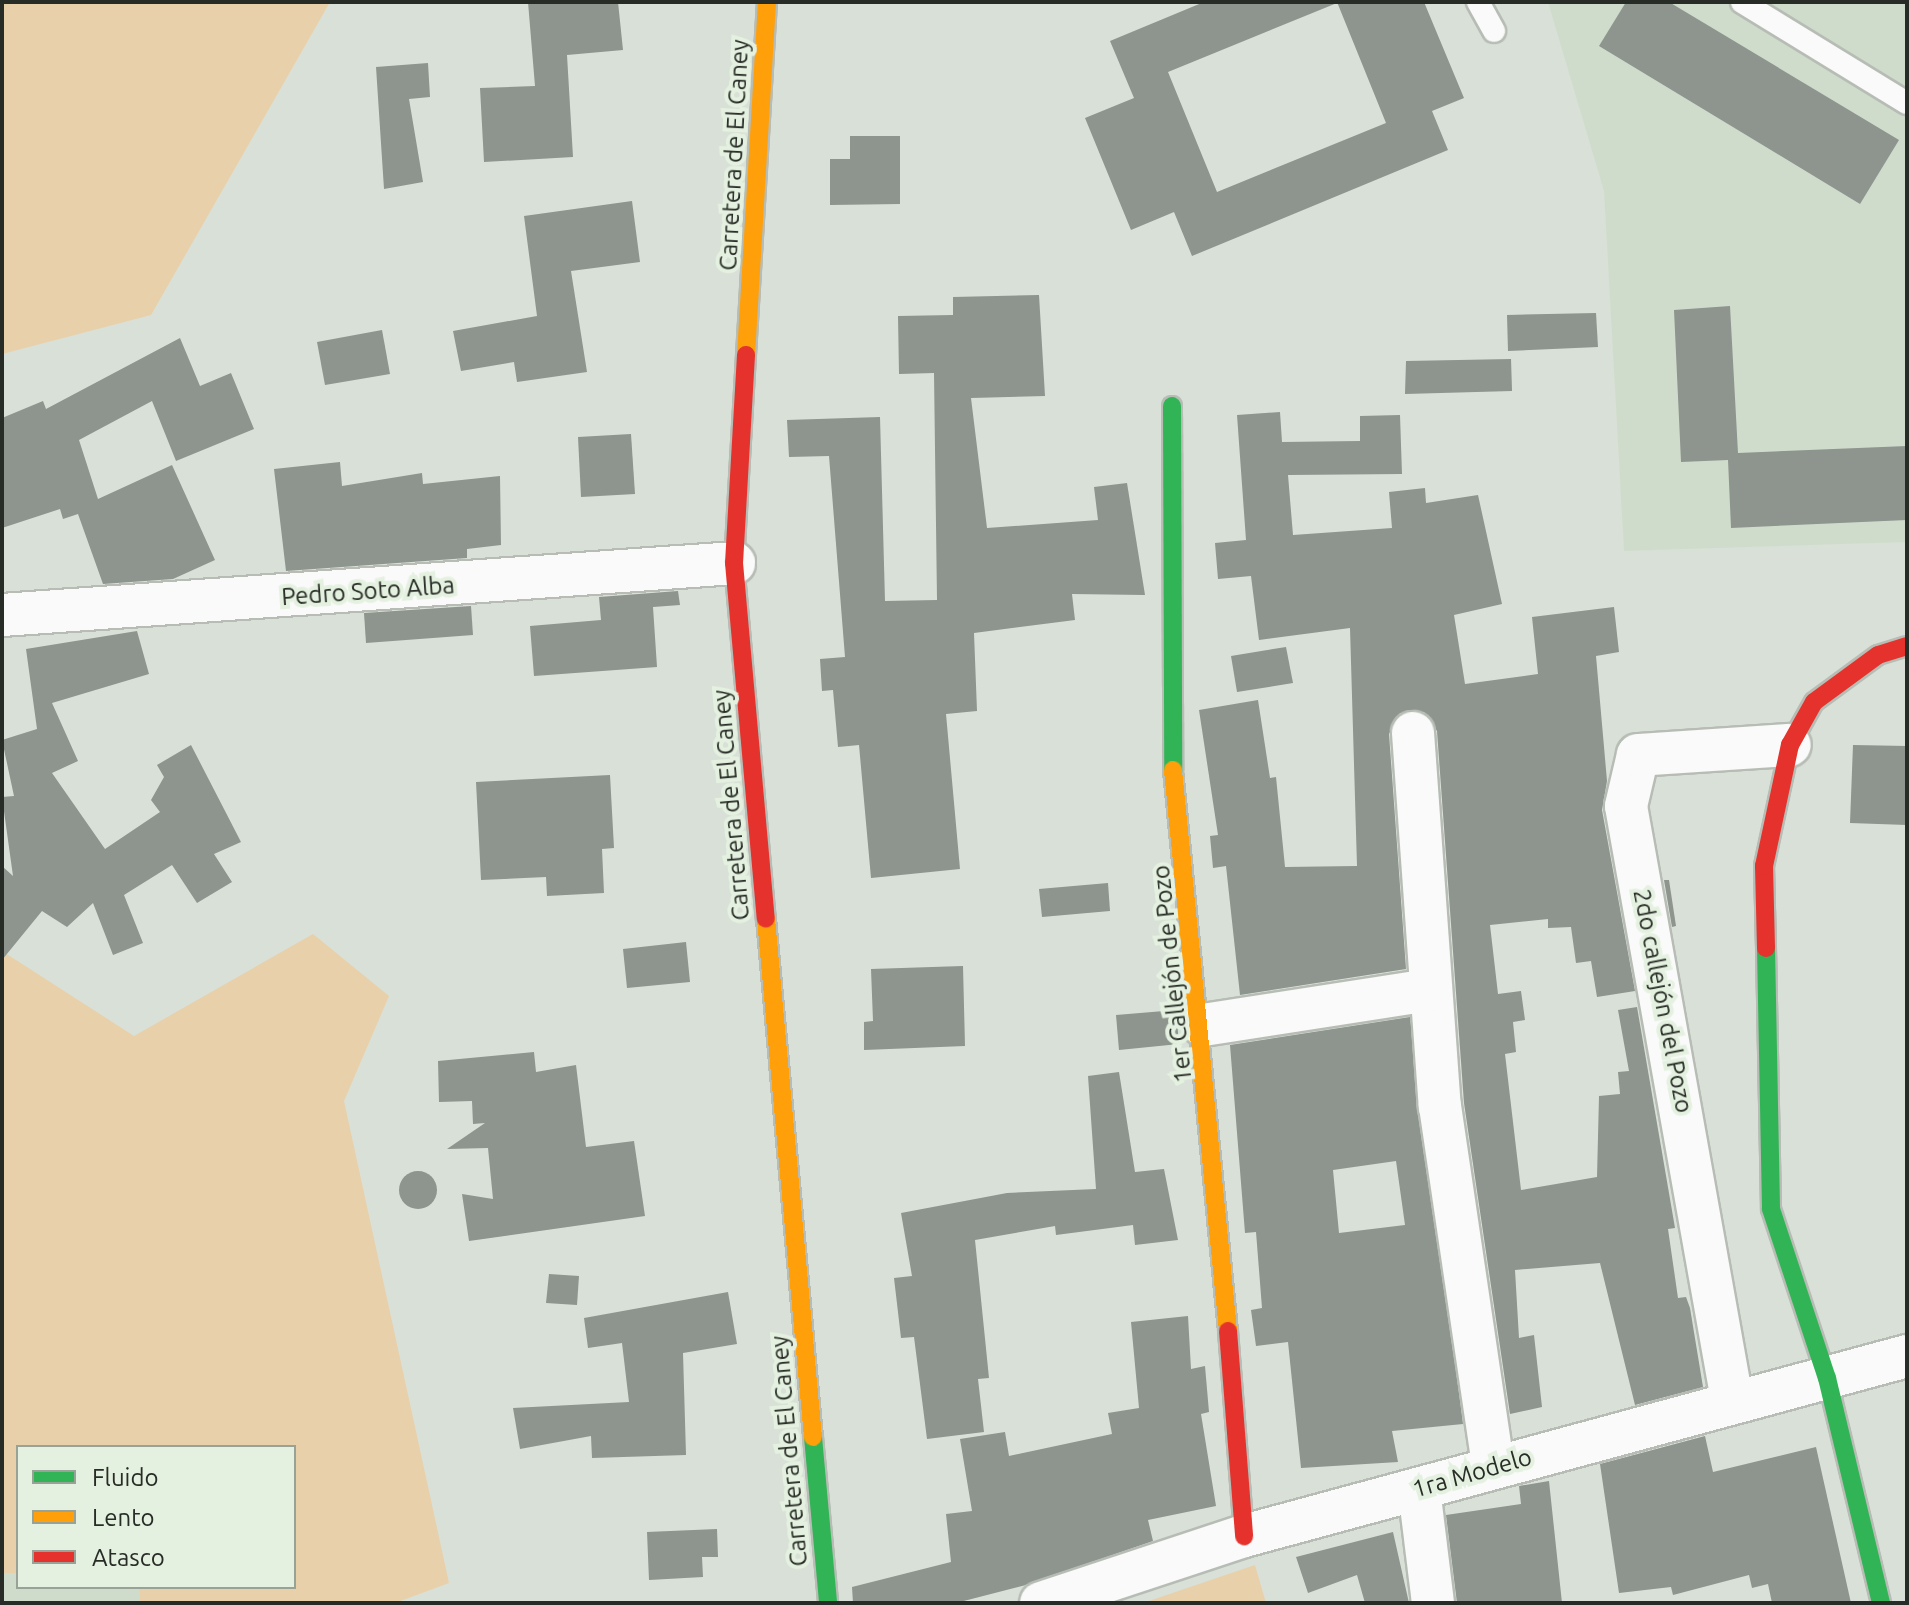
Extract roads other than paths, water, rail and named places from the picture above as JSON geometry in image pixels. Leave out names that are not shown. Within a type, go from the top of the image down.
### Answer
[{"type":"street","name":"Carretera de El Caney","points":[[767,2],[734,563],[828,1603]]},
{"type":"street","name":"1er Callejón de Pozo","points":[[1172,406],[1168,728],[1203,1025],[1244,1536]]},
{"type":"street","name":"Pedro Soto Alba","points":[[2,615],[734,563]]},
{"type":"street","points":[[1881,1603],[1827,1378],[1771,1209],[1764,866],[1790,745],[1814,702],[1878,655],[1907,646]]},
{"type":"street","points":[[1413,733],[1429,990],[1493,1465]]},
{"type":"street","name":"2do callejón del Pozo","points":[[1732,1400],[1626,806],[1638,755],[1790,745]]},
{"type":"street","points":[[1203,1025],[1429,990]]},
{"type":"street","name":"1ra Modelo","points":[[1041,1603],[1244,1536],[1732,1400],[1907,1356]]},
{"type":"street","points":[[1419,1489],[1433,1603]]},
{"type":"lane","points":[[1478,2],[1494,31]]},
{"type":"lane","points":[[1742,2],[1907,103]]}]
